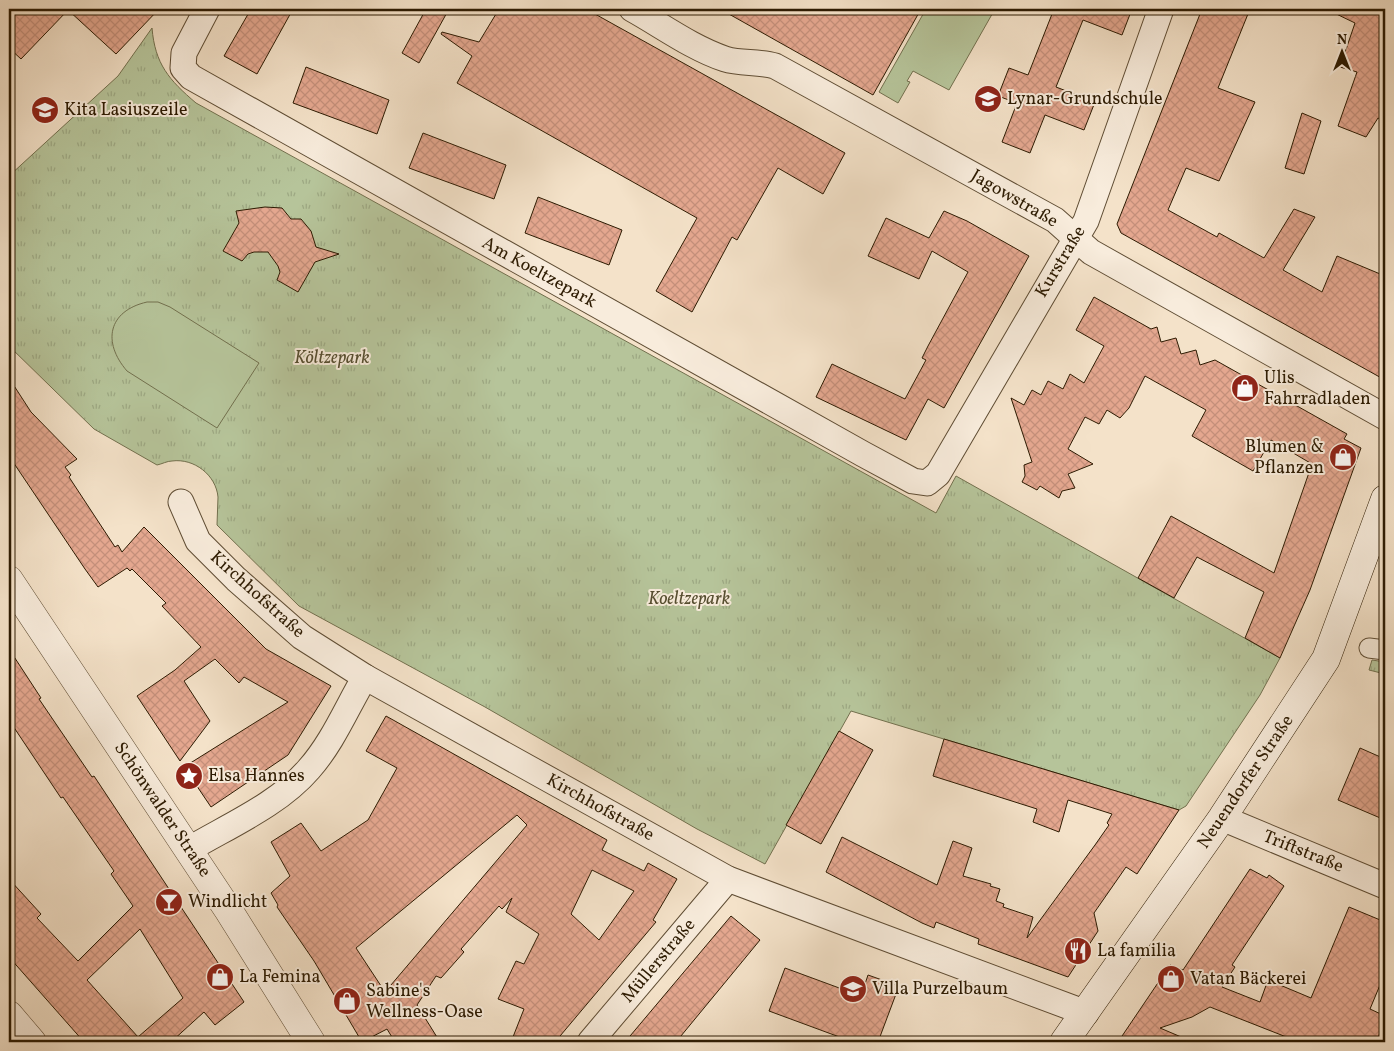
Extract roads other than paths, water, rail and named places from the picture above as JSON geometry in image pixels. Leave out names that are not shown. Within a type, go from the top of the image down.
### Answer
[{"type":"main road","name":"Neuendorfer Straße","points":[[1064,1042],[1222,818],[1326,659],[1385,499]]},
{"type":"main road","name":"Schönwalder Straße","points":[[9,580],[188,850],[311,1042]]},
{"type":"main road","points":[[9,1015],[32,1042]]},
{"type":"street","name":"Am Koeltzepark","points":[[207,9],[184,53],[183,68],[191,77],[913,481]]},
{"type":"street","name":"Jagowstraße","points":[[632,9],[718,56],[734,61],[763,62],[775,66],[1055,220],[1091,252],[1385,417]]},
{"type":"street","name":"Kurstraße","points":[[913,481],[926,482],[938,474],[1086,221],[1161,9]]},
{"type":"street","name":"Kirchhofstraße","points":[[181,502],[198,541],[236,579],[302,637],[365,677],[728,879],[1086,1013]]},
{"type":"street","points":[[188,850],[262,806],[289,788],[309,770],[322,753],[365,677]]},
{"type":"street","name":"Triftstraße","points":[[1222,818],[1385,886]]},
{"type":"street","name":"Müllerstraße","points":[[590,1042],[728,879]]},
{"type":"place","name":"Lynar-Grundschule","points":[[988,99]]},
{"type":"place","name":"Kita Lasiuszeile","points":[[45,110]]},
{"type":"place","name":"Ulis Fahrradladen","points":[[1245,388]]},
{"type":"place","name":"Blumen & Pflanzen","points":[[1343,457]]},
{"type":"place","name":"Elsa Hannes","points":[[189,776]]},
{"type":"place","name":"Windlicht","points":[[169,902]]},
{"type":"place","name":"La familia","points":[[1078,951]]},
{"type":"place","name":"La Femina","points":[[220,977]]},
{"type":"place","name":"Vatan Bäckerei","points":[[1171,979]]},
{"type":"place","name":"Villa Purzelbaum","points":[[853,989]]},
{"type":"place","name":"Sabine's Wellness-Oase","points":[[347,1001]]},
{"type":"park label","name":"Költzepark","points":[[332,358]]},
{"type":"park label","name":"Koeltzepark","points":[[689,599]]}]
